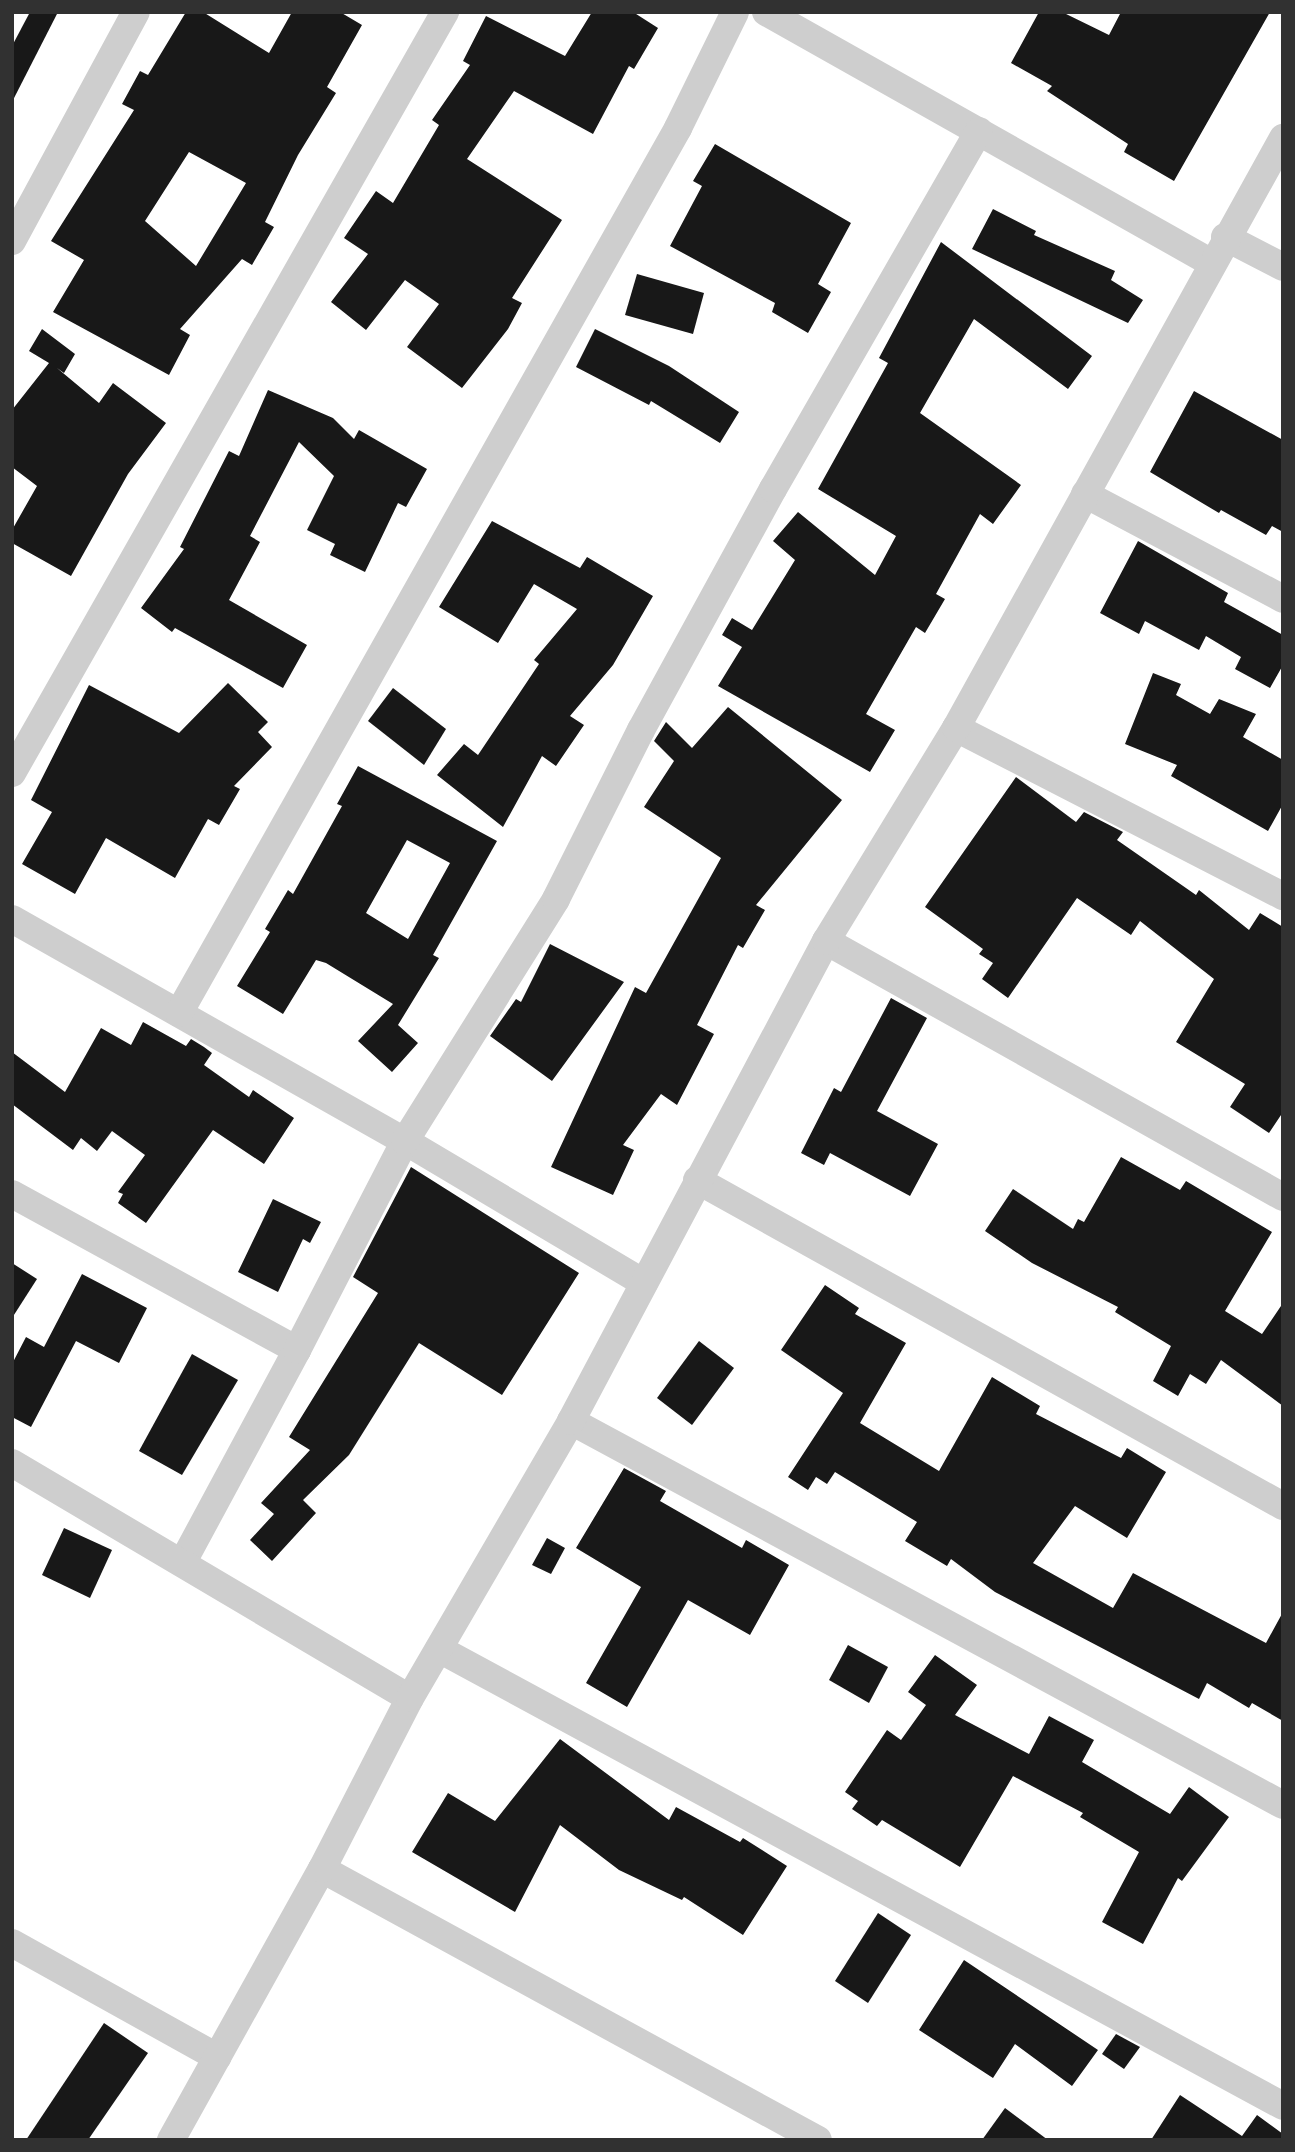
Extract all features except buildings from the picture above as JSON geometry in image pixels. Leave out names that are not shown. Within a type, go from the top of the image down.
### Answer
[{"type":"street","points":[[12,242],[136,12]]},
{"type":"street","points":[[12,773],[445,12]]},
{"type":"street","points":[[179,1013],[664,152],[735,12]]},
{"type":"street","points":[[766,12],[1210,261]]},
{"type":"street","points":[[183,1562],[297,1350],[405,1140],[556,899],[641,730],[760,513],[979,131]]},
{"type":"street","points":[[172,2140],[322,1869],[410,1698],[571,1421],[826,941],[956,728],[1210,261],[1283,138]]},
{"type":"street","points":[[1225,236],[1283,267]]},
{"type":"street","points":[[1085,494],[1283,600]]},
{"type":"street","points":[[956,728],[1283,896]]},
{"type":"street","points":[[12,919],[405,1140],[644,1283]]},
{"type":"street","points":[[826,941],[1283,1197]]},
{"type":"street","points":[[697,1180],[1283,1506]]},
{"type":"street","points":[[12,1194],[297,1350]]},
{"type":"street","points":[[571,1421],[1283,1805]]},
{"type":"street","points":[[12,1463],[410,1698]]},
{"type":"street","points":[[439,1648],[1283,2106]]},
{"type":"street","points":[[322,1869],[818,2140]]},
{"type":"street","points":[[12,1943],[217,2057]]}]
